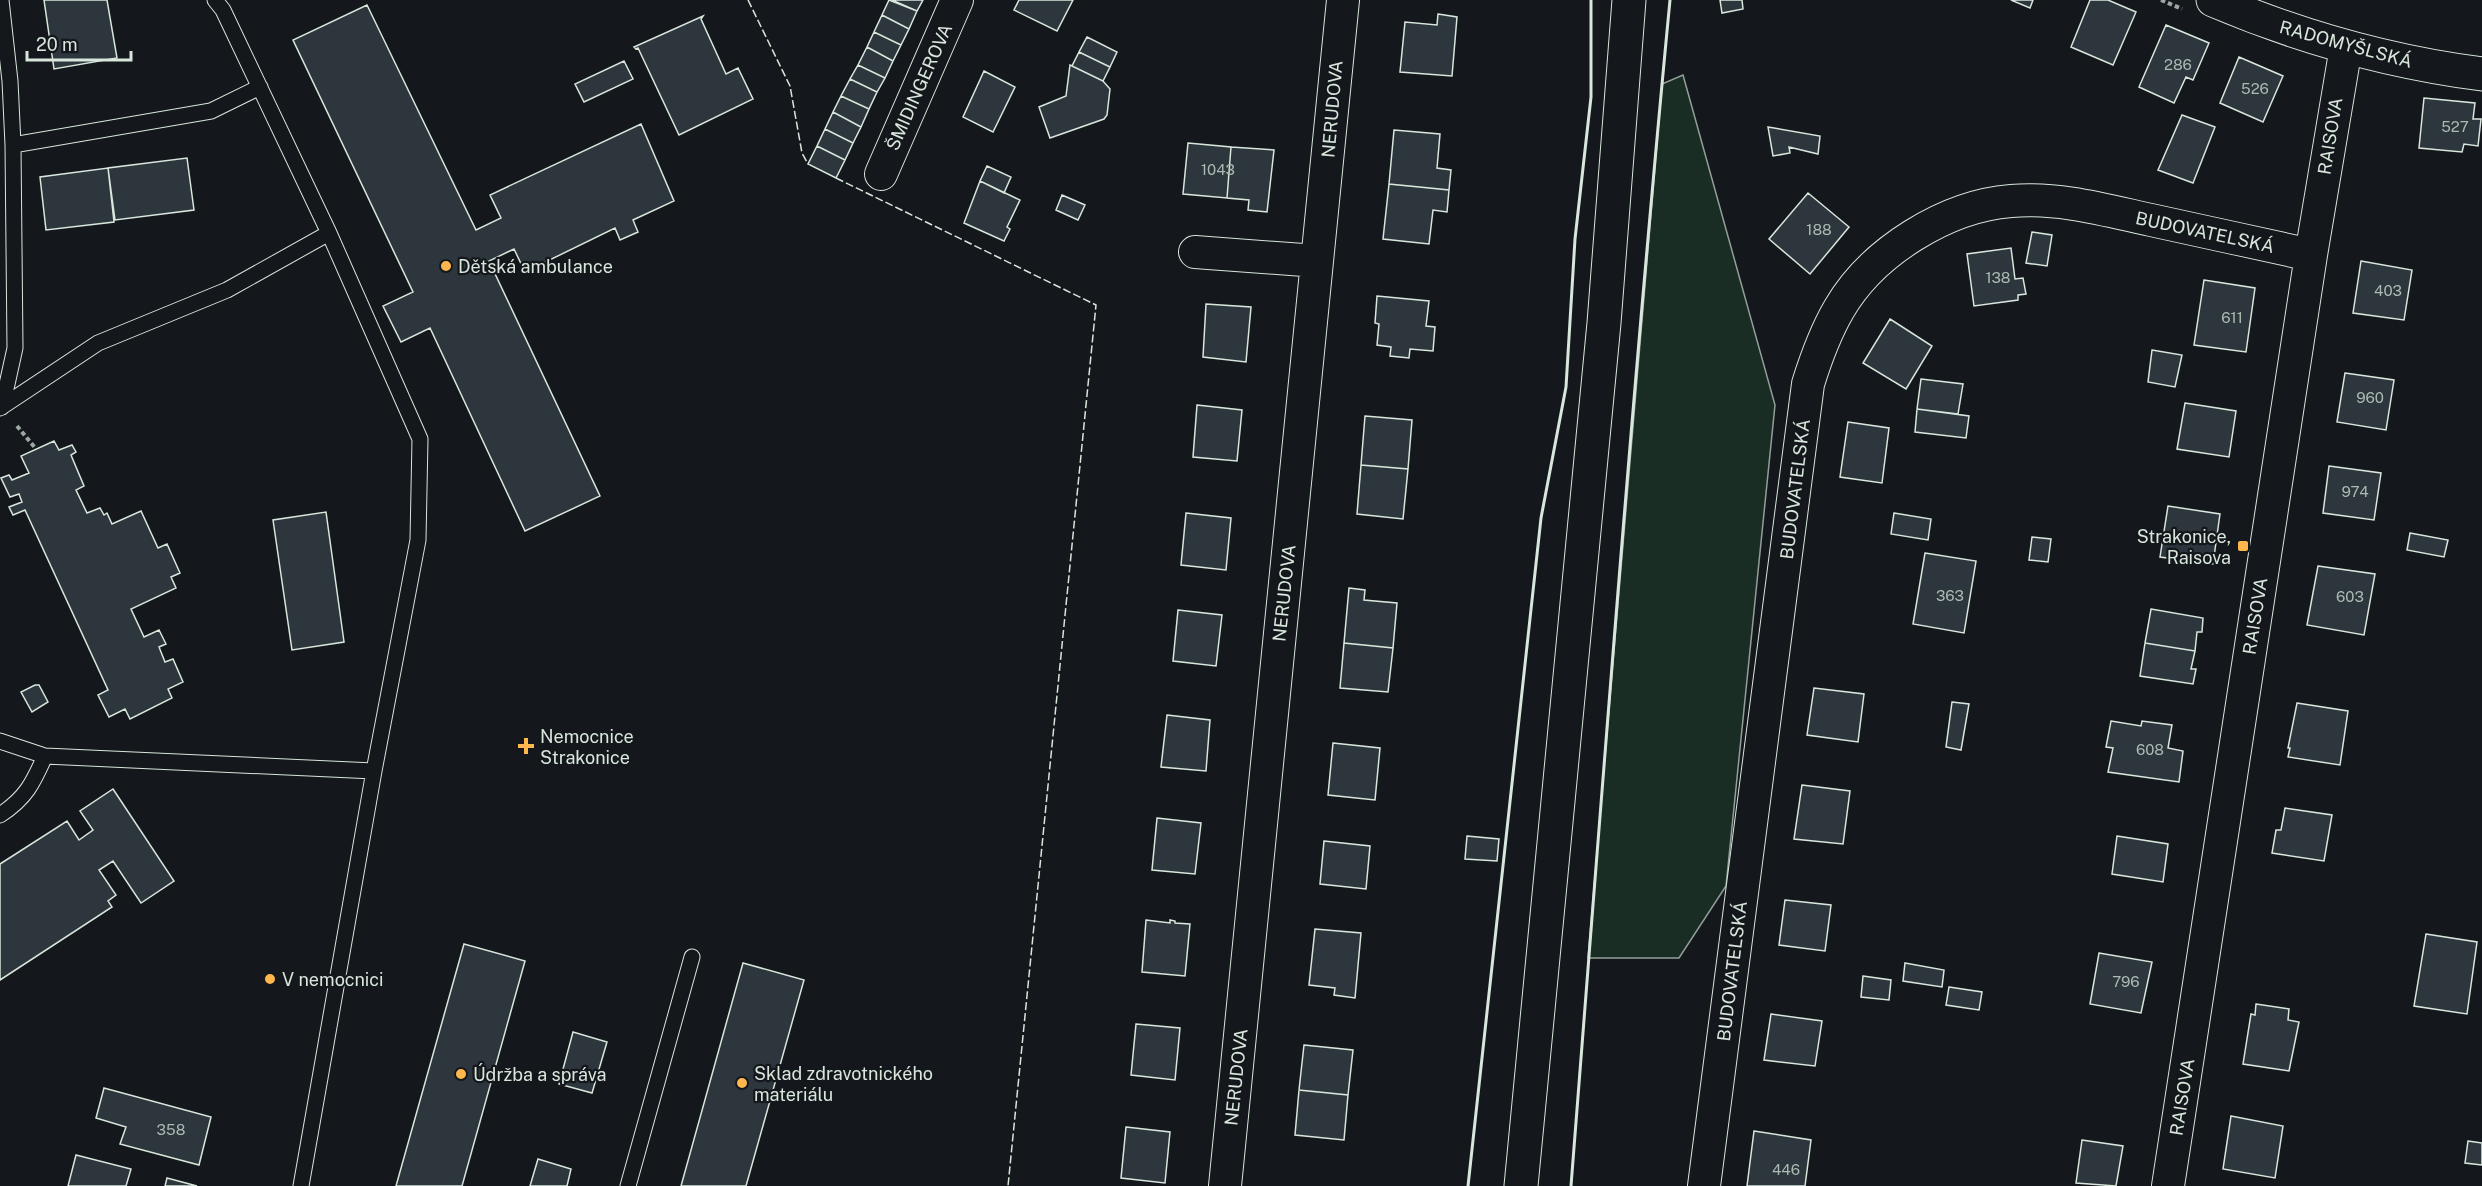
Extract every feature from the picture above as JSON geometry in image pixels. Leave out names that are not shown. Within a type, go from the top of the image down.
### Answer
[{"type":"main road","points":[[1521,1186],[1605,311],[1629,0]]},
{"type":"main road","name":"RADOMYŠLSKÁ","points":[[2213,0],[2263,21],[2346,47],[2411,64],[2482,74]]},
{"type":"street","name":"ŠMIDINGEROVA","points":[[881,174],[957,0]]},
{"type":"street","name":"NERUDOVA","points":[[1225,1186],[1343,0]]},
{"type":"street","name":"RAISOVA","points":[[2168,1186],[2346,47]]},
{"type":"street","name":"BUDOVATELSKÁ","points":[[1704,1186],[1808,384],[1818,351],[1839,307],[1866,273],[1907,239],[1954,214],[2010,201],[2066,202],[2312,255]]},
{"type":"street","points":[[1195,252],[1317,261]]},
{"type":"lane","points":[[1,0],[10,81],[13,145],[15,348],[1,407]]},
{"type":"lane","points":[[216,0],[223,10],[329,233],[420,439],[418,540],[374,771],[301,1186]]},
{"type":"lane","points":[[13,145],[211,111],[260,87]]},
{"type":"lane","points":[[1,407],[98,344],[227,290],[329,233]]},
{"type":"lane","points":[[0,741],[45,756],[374,771]]},
{"type":"lane","points":[[0,815],[14,806],[31,788],[45,756]]},
{"type":"lane","points":[[628,1186],[692,957]]},
{"type":"green space","points":[[1683,75],[1775,405],[1726,886],[1679,958],[1588,958],[1662,84]]},
{"type":"building","points":[[44,0],[107,0],[117,58],[54,69]]},
{"type":"building","points":[[889,0],[917,11],[909,29],[882,15]]},
{"type":"building","points":[[892,0],[923,0],[917,11]]},
{"type":"building","points":[[1019,0],[1073,0],[1057,31],[1014,10]]},
{"type":"building","points":[[1720,0],[1742,0],[1743,9],[1722,13]]},
{"type":"building","points":[[2011,0],[2033,0],[2030,8]]},
{"type":"building","points":[[2090,0],[2108,0],[2136,12],[2113,65],[2071,47]]},
{"type":"building","name":"Dětská ambulance","points":[[367,5],[476,230],[501,218],[490,195],[641,124],[674,201],[633,220],[638,232],[620,240],[615,228],[525,272],[514,249],[489,261],[600,496],[525,531],[430,328],[401,342],[383,306],[413,292],[293,40]]},
{"type":"building","points":[[1438,14],[1457,17],[1452,76],[1400,72],[1405,22],[1437,25]]},
{"type":"building","points":[[882,15],[909,29],[901,45],[874,32]]},
{"type":"building","points":[[703,16],[701,19],[726,74],[738,68],[753,99],[679,135],[638,48],[634,47]]},
{"type":"building","points":[[2166,25],[2209,43],[2193,80],[2186,77],[2174,103],[2139,87]]},
{"type":"building","points":[[874,32],[901,45],[893,61],[867,47]]},
{"type":"building","points":[[1087,37],[1117,52],[1110,67],[1079,52]]},
{"type":"building","points":[[867,47],[893,61],[885,78],[858,65]]},
{"type":"building","points":[[1079,52],[1110,67],[1103,81],[1072,66]]},
{"type":"building","points":[[2239,57],[2283,76],[2263,122],[2220,103]]},
{"type":"building","points":[[624,61],[633,79],[584,102],[575,84]]},
{"type":"building","points":[[858,65],[885,78],[877,92],[850,79]]},
{"type":"building","points":[[1070,65],[1103,81],[1110,89],[1107,115],[1104,119],[1050,138],[1039,107],[1066,96]]},
{"type":"building","points":[[984,71],[1015,87],[993,132],[963,117]]},
{"type":"building","points":[[850,79],[877,92],[869,109],[841,96]]},
{"type":"building","points":[[841,96],[869,109],[861,127],[833,112]]},
{"type":"building","points":[[2424,98],[2475,103],[2473,119],[2481,119],[2478,146],[2464,144],[2462,152],[2419,148]]},
{"type":"building","points":[[833,112],[861,127],[853,143],[825,129]]},
{"type":"building","points":[[2182,115],[2215,127],[2193,183],[2158,170]]},
{"type":"building","points":[[1768,127],[1820,136],[1818,154],[1789,147],[1790,153],[1773,156]]},
{"type":"building","points":[[825,129],[853,143],[845,160],[817,146]]},
{"type":"building","points":[[1394,130],[1440,134],[1437,168],[1451,170],[1449,190],[1389,184]]},
{"type":"building","points":[[1188,143],[1231,147],[1227,198],[1183,194]]},
{"type":"building","points":[[817,146],[845,160],[836,178],[808,164]]},
{"type":"building","points":[[1231,147],[1274,150],[1267,212],[1248,210],[1249,200],[1227,198]]},
{"type":"building","points":[[187,158],[194,210],[115,220],[108,168]]},
{"type":"building","points":[[987,166],[1011,177],[1004,193],[980,181]]},
{"type":"building","points":[[108,168],[114,222],[46,230],[40,177]]},
{"type":"building","points":[[980,181],[1020,200],[1007,227],[1010,229],[1004,241],[964,223]]},
{"type":"building","points":[[1389,184],[1449,190],[1447,212],[1433,210],[1429,244],[1383,239]]},
{"type":"building","points":[[1808,193],[1849,227],[1810,274],[1769,239]]},
{"type":"building","points":[[1062,195],[1085,205],[1078,220],[1056,210]]},
{"type":"building","points":[[2032,232],[2052,235],[2047,266],[2026,263]]},
{"type":"building","points":[[2011,248],[2015,279],[2023,278],[2026,294],[2018,295],[2018,300],[1974,306],[1967,254]]},
{"type":"building","points":[[2361,261],[2412,270],[2404,320],[2353,313]]},
{"type":"building","points":[[2204,280],[2255,288],[2246,352],[2194,345]]},
{"type":"building","points":[[1377,296],[1429,301],[1426,326],[1435,327],[1433,351],[1410,349],[1409,358],[1390,356],[1391,347],[1377,345],[1379,324],[1375,323]]},
{"type":"building","points":[[1206,304],[1251,307],[1246,362],[1203,357]]},
{"type":"building","points":[[1890,319],[1932,346],[1906,389],[1863,363]]},
{"type":"building","points":[[2152,350],[2182,355],[2175,387],[2148,382]]},
{"type":"building","points":[[2345,373],[2394,380],[2386,430],[2337,422]]},
{"type":"building","points":[[1921,379],[1963,384],[1958,414],[1917,409]]},
{"type":"building","points":[[2185,403],[2236,411],[2229,457],[2177,449]]},
{"type":"building","points":[[1197,405],[1242,410],[1237,461],[1193,457]]},
{"type":"building","points":[[1917,409],[1969,416],[1966,438],[1915,432]]},
{"type":"building","points":[[1365,416],[1412,420],[1408,469],[1361,465]]},
{"type":"building","points":[[1848,422],[1889,428],[1882,483],[1840,477]]},
{"type":"building","points":[[54,441],[59,450],[72,445],[76,452],[71,455],[84,486],[76,490],[87,513],[100,508],[104,515],[107,513],[112,524],[141,511],[158,548],[167,544],[180,573],[171,577],[176,588],[131,609],[144,637],[159,630],[166,644],[159,647],[165,662],[173,659],[183,682],[168,689],[172,698],[130,719],[125,709],[109,717],[98,695],[108,690],[25,510],[13,515],[9,507],[22,502],[19,494],[10,497],[1,478],[9,475],[12,480],[29,473],[21,456]]},
{"type":"building","points":[[1361,465],[1408,469],[1403,519],[1357,514]]},
{"type":"building","points":[[2329,466],[2381,473],[2374,520],[2323,513]]},
{"type":"building","points":[[2168,506],[2220,514],[2213,564],[2160,557]]},
{"type":"building","points":[[326,512],[344,642],[292,650],[273,520]]},
{"type":"building","points":[[1186,513],[1231,518],[1226,570],[1181,565]]},
{"type":"building","points":[[1894,513],[1931,519],[1928,540],[1891,534]]},
{"type":"building","points":[[2410,533],[2448,540],[2444,557],[2407,550]]},
{"type":"building","points":[[2032,537],[2051,539],[2048,562],[2029,560]]},
{"type":"building","points":[[1925,553],[1976,561],[1964,633],[1913,624]]},
{"type":"building","points":[[2318,566],[2375,574],[2364,635],[2307,625]]},
{"type":"building","points":[[1349,588],[1365,590],[1364,600],[1397,603],[1393,648],[1344,643]]},
{"type":"building","points":[[2151,609],[2203,618],[2202,632],[2197,632],[2195,651],[2145,643]]},
{"type":"building","points":[[1178,610],[1222,615],[1216,666],[1173,661]]},
{"type":"building","points":[[1344,643],[1393,648],[1388,692],[1340,688]]},
{"type":"building","points":[[2145,643],[2195,651],[2191,669],[2196,669],[2193,684],[2140,676]]},
{"type":"building","points":[[39,685],[48,702],[32,712],[21,692]]},
{"type":"building","points":[[1814,688],[1864,694],[1858,742],[1807,735]]},
{"type":"building","points":[[1952,702],[1969,704],[1961,750],[1946,747]]},
{"type":"building","points":[[2297,703],[2348,711],[2340,765],[2288,757]]},
{"type":"building","points":[[1167,715],[1210,720],[1206,771],[1161,767]]},
{"type":"building","points":[[2111,721],[2141,726],[2142,721],[2172,725],[2168,748],[2183,751],[2179,782],[2108,772],[2113,748],[2106,747]]},
{"type":"building","points":[[1333,743],[1380,748],[1375,800],[1328,795]]},
{"type":"building","points":[[1802,785],[1850,791],[1843,844],[1794,839]]},
{"type":"building","points":[[113,789],[174,881],[141,903],[113,861],[99,870],[116,895],[108,901],[112,907],[0,980],[0,864],[67,821],[79,840],[93,830],[80,811]]},
{"type":"building","points":[[2285,808],[2332,815],[2324,861],[2272,853],[2276,830],[2281,830]]},
{"type":"building","points":[[1157,818],[1201,823],[1195,874],[1152,870]]},
{"type":"building","points":[[1467,836],[1499,839],[1497,861],[1465,859]]},
{"type":"building","points":[[2117,836],[2168,844],[2163,882],[2112,874]]},
{"type":"building","points":[[1324,841],[1370,846],[1366,889],[1320,884]]},
{"type":"building","points":[[1785,900],[1831,905],[1825,951],[1779,945]]},
{"type":"building","points":[[1146,920],[1170,923],[1170,920],[1175,923],[1190,924],[1185,976],[1142,972]]},
{"type":"building","points":[[1315,929],[1361,933],[1355,998],[1334,995],[1335,988],[1309,985]]},
{"type":"building","points":[[2426,934],[2477,942],[2467,1014],[2414,1006]]},
{"type":"building","name":"Údržba a správa","points":[[464,944],[525,961],[462,1186],[396,1186]]},
{"type":"building","points":[[2099,953],[2152,962],[2141,1013],[2090,1004]]},
{"type":"building","name":"Sklad zdravotnického materiálu","points":[[743,963],[804,980],[746,1186],[681,1186]]},
{"type":"building","points":[[1905,963],[1944,970],[1942,987],[1903,981]]},
{"type":"building","points":[[1863,976],[1891,980],[1889,1000],[1861,997]]},
{"type":"building","points":[[1949,987],[1982,992],[1979,1010],[1946,1005]]},
{"type":"building","points":[[2256,1004],[2289,1009],[2288,1020],[2299,1022],[2289,1071],[2243,1064],[2251,1014],[2255,1015]]},
{"type":"building","points":[[1771,1014],[1822,1021],[1815,1066],[1764,1060]]},
{"type":"building","points":[[1136,1024],[1180,1028],[1175,1080],[1131,1075]]},
{"type":"building","points":[[573,1032],[607,1042],[592,1093],[559,1084]]},
{"type":"building","points":[[1304,1045],[1353,1050],[1348,1095],[1299,1090]]},
{"type":"building","points":[[104,1088],[211,1117],[199,1165],[120,1144],[126,1127],[96,1118]]},
{"type":"building","points":[[1299,1090],[1348,1095],[1344,1140],[1295,1135]]},
{"type":"building","points":[[2231,1116],[2283,1126],[2275,1178],[2223,1169]]},
{"type":"building","points":[[1126,1127],[1170,1132],[1165,1183],[1121,1178]]},
{"type":"building","points":[[1754,1131],[1811,1140],[1805,1186],[1747,1186]]},
{"type":"building","points":[[2082,1140],[2123,1146],[2116,1186],[2076,1183]]},
{"type":"building","points":[[2468,1141],[2482,1143],[2482,1165],[2465,1163]]},
{"type":"building","points":[[76,1155],[131,1169],[126,1186],[68,1186]]},
{"type":"building","points":[[538,1159],[571,1169],[567,1186],[530,1186]]},
{"type":"building","points":[[167,1178],[197,1186],[165,1186]]},
{"type":"fence","points":[[748,0],[790,86],[802,153],[808,164]]},
{"type":"fence","points":[[836,178],[1096,305],[1008,1186]]},
{"type":"wall","points":[[1468,1186],[1541,518],[1566,387],[1575,239],[1591,97],[1591,0]]},
{"type":"wall","points":[[1571,1186],[1630,445],[1670,0]]},
{"type":"place","name":"Dětská ambulance","points":[[446,266]]},
{"type":"place","name":"Strakonice, Raisova","points":[[2243,546]]},
{"type":"place","name":"Nemocnice Strakonice","points":[[526,746]]},
{"type":"place","name":"V nemocnici","points":[[270,979]]},
{"type":"place","name":"Údržba a správa","points":[[461,1074]]},
{"type":"place","name":"Sklad zdravotnického materiálu","points":[[742,1083]]}]
